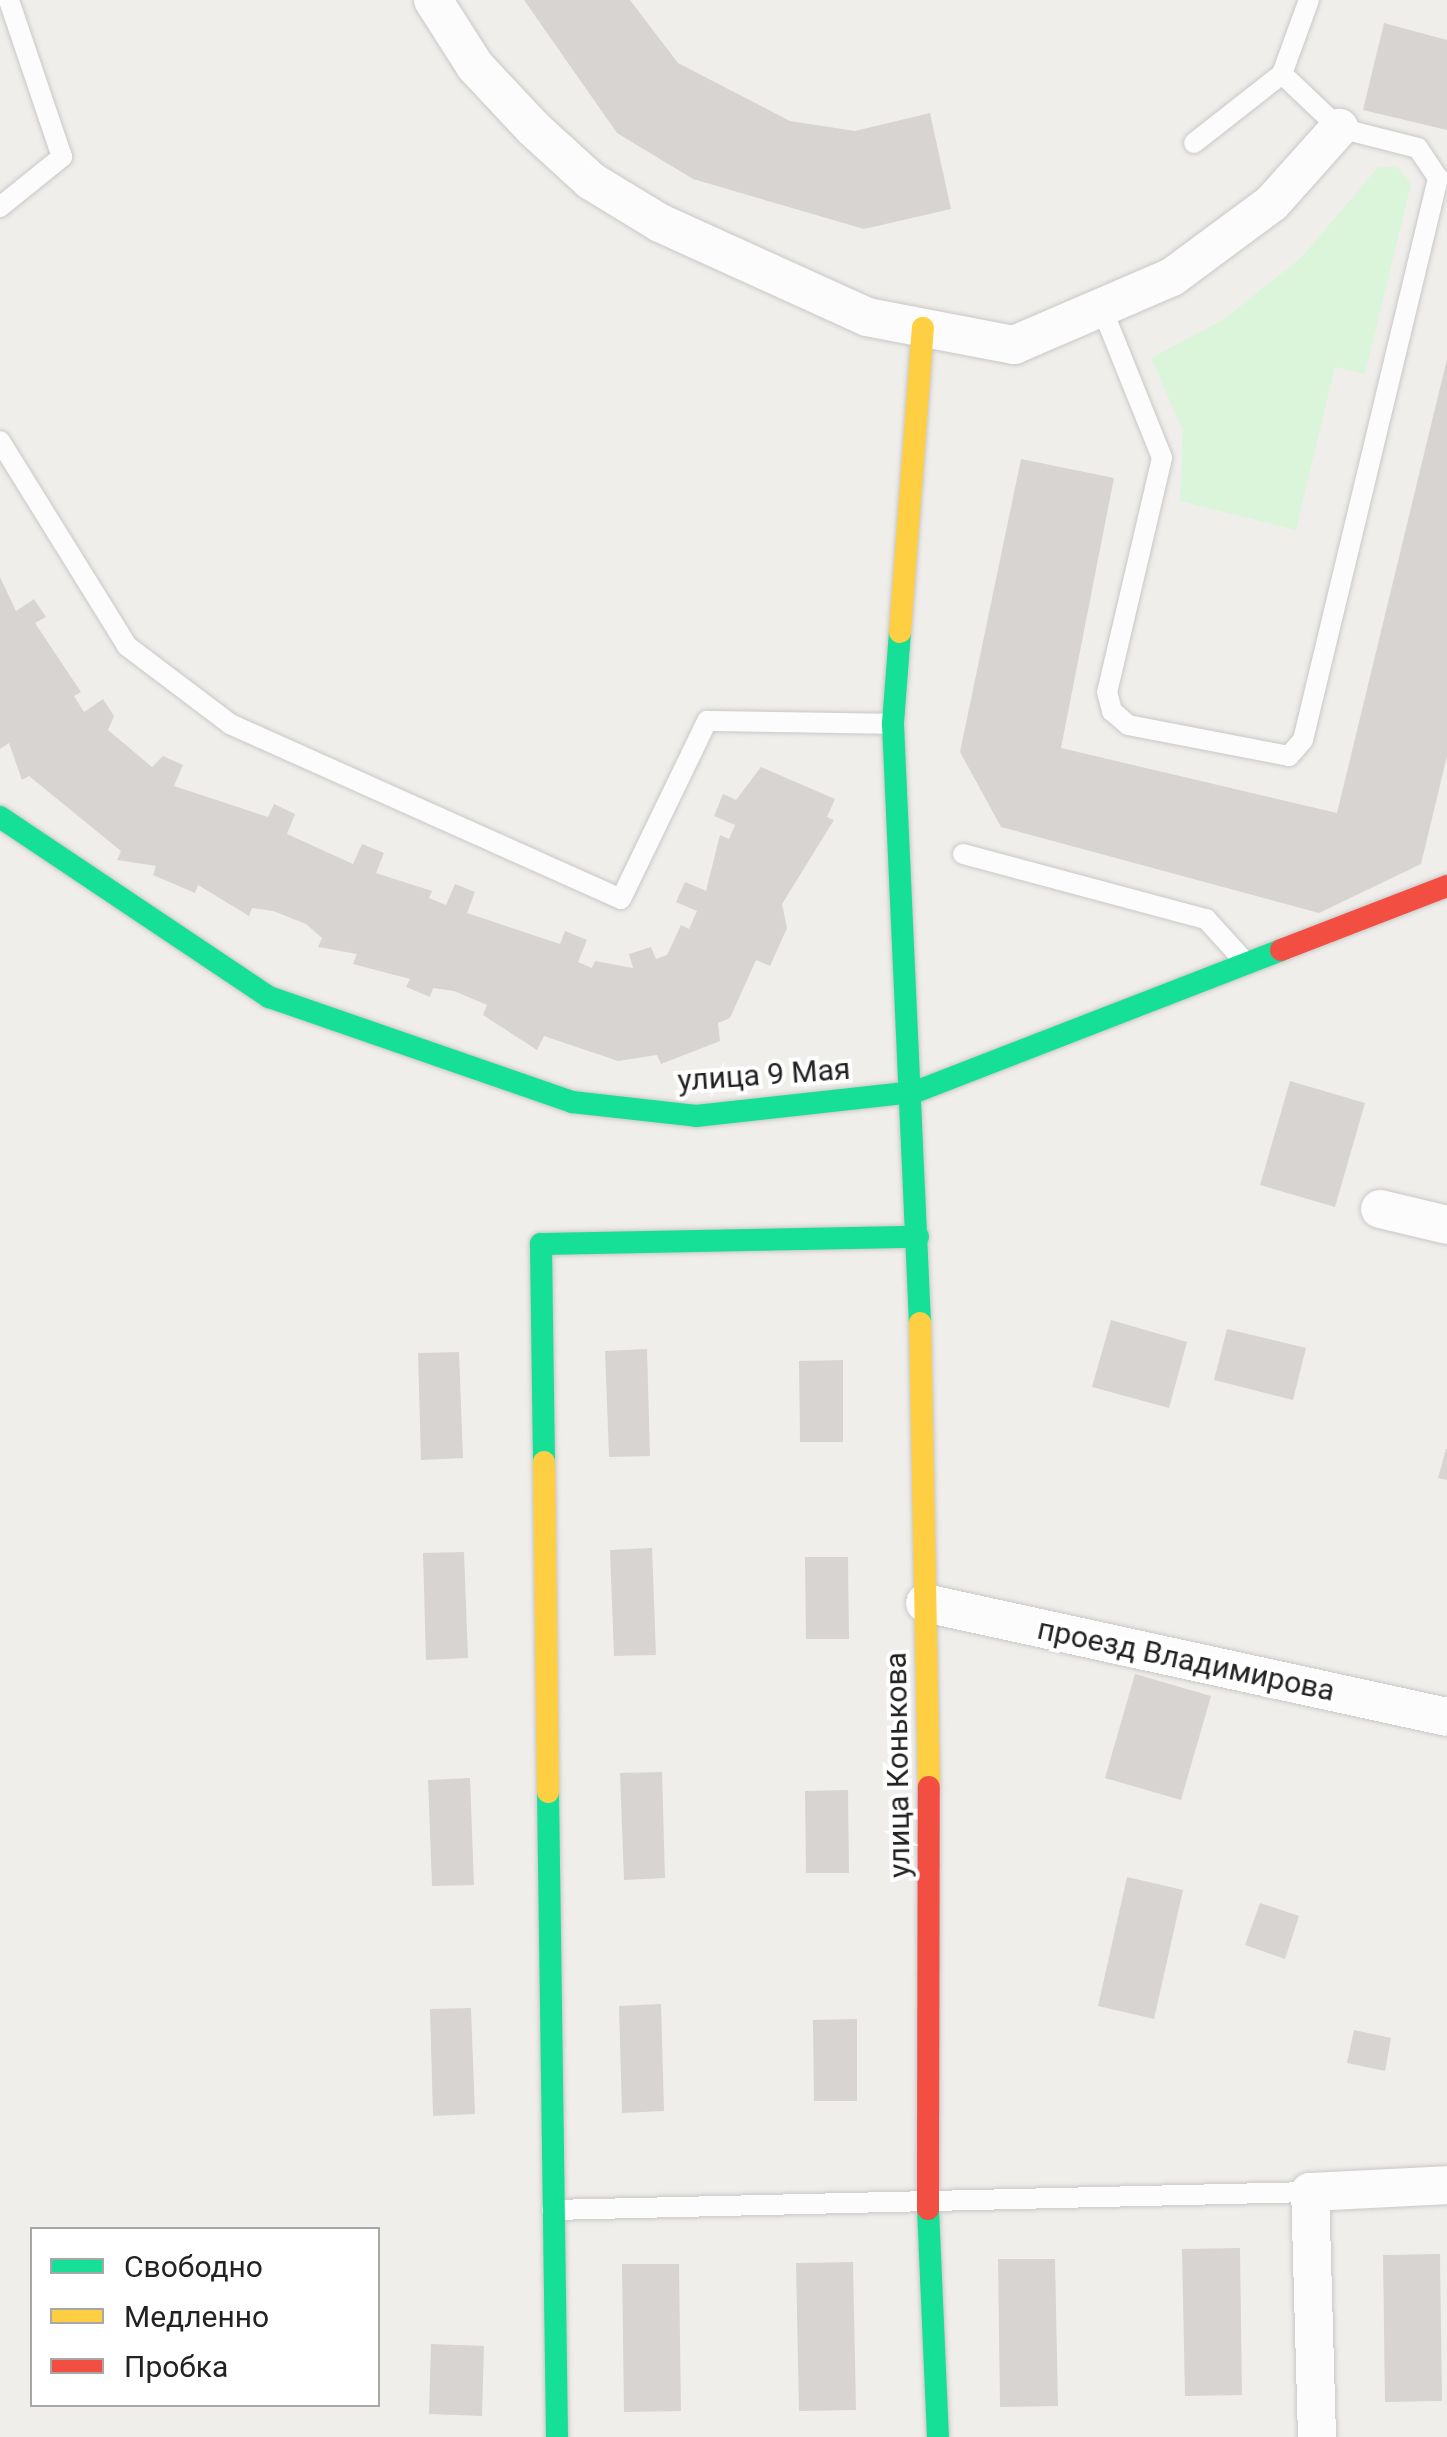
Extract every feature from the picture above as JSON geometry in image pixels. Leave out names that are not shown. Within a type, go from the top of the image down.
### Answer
[{"type":"street","points":[[433,0],[475,66],[591,181],[727,260],[867,317],[1014,345],[1103,312],[1229,238],[1339,128]]},
{"type":"street","name":"улица Конькова","points":[[923,328],[893,724],[915,1092],[925,1603],[926,2195],[938,2437]]},
{"type":"street","name":"улица 9 Мая","points":[[0,818],[269,997],[534,1091],[696,1116],[915,1092],[1447,886]]},
{"type":"street","points":[[1380,1208],[1447,1225]]},
{"type":"street","points":[[558,2437],[541,1244],[918,1237]]},
{"type":"street","name":"проезд Владимирова","points":[[925,1603],[1447,1717]]},
{"type":"street","points":[[1317,2437],[1310,2192],[1447,2185]]},
{"type":"lane","points":[[0,208],[62,157],[10,0]]},
{"type":"lane","points":[[1194,143],[1282,74],[1309,0]]},
{"type":"lane","points":[[1103,312],[1162,458],[1108,692],[1112,711],[1128,724],[1289,756],[1303,740],[1438,178],[1418,148],[1339,128],[1282,74]]},
{"type":"lane","points":[[0,440],[127,646],[230,724],[621,899],[707,721],[893,724]]},
{"type":"lane","points":[[963,854],[1206,919],[1247,965]]},
{"type":"lane","points":[[552,2210],[926,2195],[1310,2192]]},
{"type":"green space","points":[[1378,167],[1397,167],[1411,184],[1365,374],[1335,367],[1296,530],[1180,501],[1183,431],[1151,358],[1224,319],[1302,257]]},
{"type":"building","points":[[524,0],[630,0],[678,63],[790,121],[855,131],[930,113],[951,209],[864,229],[693,179],[617,133]]},
{"type":"building","points":[[1384,23],[1447,40],[1447,130],[1363,110]]},
{"type":"building","points":[[1447,359],[1447,756],[1421,864],[1319,913],[1001,827],[960,752],[1021,459],[1114,478],[1061,748],[1337,813]]},
{"type":"building","points":[[0,577],[16,611],[34,599],[46,617],[35,623],[81,692],[74,696],[84,712],[103,699],[114,716],[108,730],[152,767],[163,756],[183,765],[174,786],[268,817],[274,804],[295,814],[287,834],[353,864],[362,844],[384,853],[376,873],[432,891],[429,898],[446,905],[455,884],[475,892],[467,913],[560,944],[565,931],[587,940],[578,962],[592,968],[595,961],[633,968],[629,954],[651,947],[656,959],[667,955],[681,925],[689,929],[697,911],[676,902],[685,882],[706,891],[720,835],[729,839],[735,825],[714,816],[723,794],[736,800],[761,767],[835,799],[827,817],[834,820],[782,904],[787,928],[770,966],[756,960],[730,1018],[718,1023],[720,1041],[661,1064],[657,1055],[618,1061],[544,1036],[537,1050],[483,1015],[487,1005],[454,991],[433,988],[430,997],[406,987],[410,979],[353,964],[357,954],[318,947],[322,938],[306,924],[273,911],[252,908],[249,916],[198,885],[195,893],[153,875],[156,866],[117,860],[121,851],[29,776],[22,780],[9,743],[0,749]]},
{"type":"building","points":[[1290,1081],[1365,1103],[1335,1207],[1260,1185]]},
{"type":"building","points":[[1111,1320],[1187,1342],[1169,1408],[1092,1387]]},
{"type":"building","points":[[1227,1329],[1306,1348],[1293,1400],[1214,1380]]},
{"type":"building","points":[[647,1349],[650,1456],[609,1457],[605,1351]]},
{"type":"building","points":[[459,1352],[463,1458],[421,1460],[418,1353]]},
{"type":"building","points":[[843,1360],[843,1442],[800,1442],[799,1361]]},
{"type":"building","points":[[1447,1449],[1447,1480],[1438,1478]]},
{"type":"building","points":[[652,1548],[656,1655],[614,1656],[610,1550]]},
{"type":"building","points":[[464,1552],[468,1658],[426,1660],[423,1553]]},
{"type":"building","points":[[805,1557],[848,1557],[849,1639],[806,1639]]},
{"type":"building","points":[[1135,1674],[1211,1696],[1181,1800],[1105,1778]]},
{"type":"building","points":[[662,1772],[665,1878],[624,1880],[620,1773]]},
{"type":"building","points":[[470,1778],[474,1885],[432,1886],[428,1780]]},
{"type":"building","points":[[848,1790],[849,1873],[806,1873],[805,1791]]},
{"type":"building","points":[[1127,1877],[1183,1890],[1154,2019],[1098,2006]]},
{"type":"building","points":[[1260,1903],[1299,1916],[1285,1959],[1245,1945]]},
{"type":"building","points":[[661,2004],[664,2111],[622,2113],[619,2006]]},
{"type":"building","points":[[471,2008],[475,2114],[433,2116],[430,2009]]},
{"type":"building","points":[[857,2019],[857,2101],[814,2101],[813,2020]]},
{"type":"building","points":[[1354,2030],[1391,2038],[1385,2071],[1347,2063]]},
{"type":"building","points":[[1240,2248],[1242,2395],[1185,2396],[1182,2249]]},
{"type":"building","points":[[1440,2254],[1442,2401],[1385,2402],[1383,2255]]},
{"type":"building","points":[[998,2259],[1055,2259],[1058,2406],[1000,2407]]},
{"type":"building","points":[[853,2262],[856,2410],[799,2411],[796,2263]]},
{"type":"building","points":[[622,2264],[679,2264],[681,2411],[624,2412]]},
{"type":"building","points":[[431,2344],[484,2346],[482,2416],[429,2414]]},
{"type":"traffic: fast","points":[[900,632],[893,724],[920,1323]]},
{"type":"traffic: fast","points":[[0,817],[269,997],[572,1102],[696,1116],[915,1092],[1281,950]]},
{"type":"traffic: fast","points":[[544,1462],[541,1244],[918,1237]]},
{"type":"traffic: fast","points":[[548,1792],[557,2437]]},
{"type":"traffic: fast","points":[[928,2209],[938,2437]]},
{"type":"traffic: slow","points":[[900,632],[923,328]]},
{"type":"traffic: slow","points":[[920,1323],[929,1787]]},
{"type":"traffic: slow","points":[[544,1462],[548,1792]]},
{"type":"traffic: jam","points":[[1281,950],[1447,886]]},
{"type":"traffic: jam","points":[[928,2209],[929,1787]]}]
